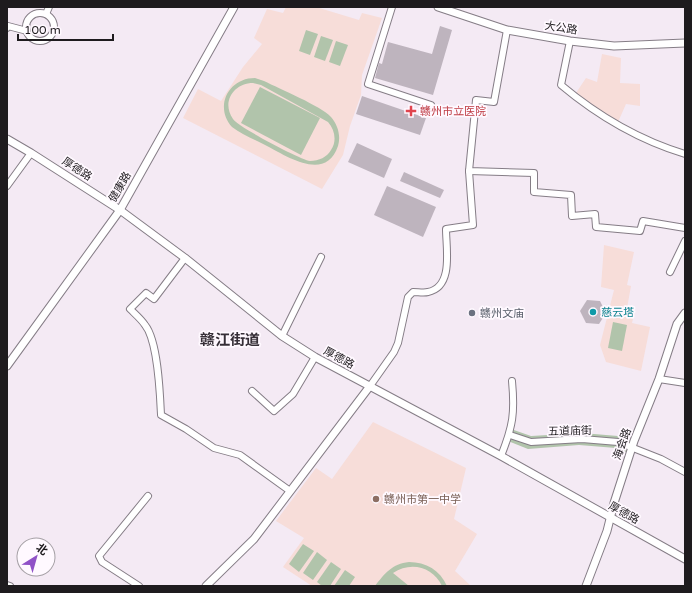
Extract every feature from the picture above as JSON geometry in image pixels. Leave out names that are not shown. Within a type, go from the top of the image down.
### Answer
[{"type":"street","points":[[46,14],[49,7]]},
{"type":"street","name":"健康路","points":[[7,366],[120,210],[234,7]]},
{"type":"street","points":[[392,7],[368,84],[432,105]]},
{"type":"street","name":"大公路","points":[[438,7],[507,30],[570,41],[614,46],[685,43]]},
{"type":"street","points":[[37,14],[46,14],[54,24],[54,29],[50,37],[37,40],[29,36],[26,27],[29,18],[37,14]]},
{"type":"street","points":[[7,28],[8,26],[27,31]]},
{"type":"street","points":[[206,586],[254,539],[394,352],[398,343],[408,298],[413,292],[428,293],[440,286],[445,279],[446,229],[473,225],[469,171],[476,100],[494,102],[507,30]]},
{"type":"street","points":[[570,41],[561,85],[603,117],[663,146],[685,154]]},
{"type":"street","name":"厚德路","points":[[7,139],[32,153],[120,210],[185,258],[282,336],[315,357],[501,456],[685,559]]},
{"type":"street","points":[[7,186],[32,153]]},
{"type":"street","points":[[469,171],[534,173],[534,192],[571,195],[572,216],[595,214],[596,227],[640,231],[643,221],[685,228]]},
{"type":"street","points":[[670,272],[685,241]]},
{"type":"street","points":[[282,336],[322,257]]},
{"type":"street","points":[[185,258],[154,299],[146,293],[130,309],[146,325],[152,337],[160,393],[161,415],[186,429],[214,448],[240,455],[290,491]]},
{"type":"street","name":"海会路","points":[[586,586],[610,518],[632,447],[677,324],[685,313]]},
{"type":"street","points":[[252,390],[274,411],[293,394],[315,357]]},
{"type":"street","points":[[658,379],[685,384]]},
{"type":"street","points":[[501,456],[510,435],[514,406],[512,381]]},
{"type":"street","name":"五道庙街","points":[[510,435],[531,442],[582,439],[618,442],[662,459],[685,472]]},
{"type":"street","points":[[139,586],[106,565],[99,556],[148,496]]},
{"type":"shaded area","points":[[286,7],[316,7],[359,20],[362,13],[382,18],[362,75],[361,95],[350,126],[343,155],[322,189],[183,118],[198,89],[221,101],[243,67],[262,44],[254,38],[267,9],[283,13]]},
{"type":"shaded area","points":[[602,54],[621,58],[620,83],[640,84],[640,106],[626,104],[618,122],[596,109],[576,93],[586,78],[597,82]]},
{"type":"shaded area","points":[[604,245],[634,252],[627,285],[631,286],[627,308],[635,310],[632,323],[650,327],[641,371],[606,362],[600,345],[614,290],[601,287]]},
{"type":"shaded area","name":"赣州市第一中学","points":[[373,422],[466,468],[454,519],[477,534],[455,571],[471,586],[312,586],[283,567],[304,538],[276,521],[316,468],[332,479]]},
{"type":"green space","points":[[306,30],[318,34],[310,55],[299,51]]},
{"type":"green space","points":[[321,36],[333,40],[325,61],[314,57]]},
{"type":"green space","points":[[336,41],[348,45],[340,66],[329,62]]},
{"type":"green space","points":[[255,78],[264,81],[310,103],[331,117],[337,127],[339,135],[338,146],[332,157],[325,163],[316,165],[306,164],[285,156],[232,127],[224,111],[224,103],[231,88],[237,83],[246,79]],"holes":[[[253,83],[261,85],[328,122],[334,132],[335,139],[333,147],[327,155],[317,160],[310,161],[304,159],[257,136],[233,119],[228,106],[231,95],[235,90],[246,84]]]},
{"type":"green space","points":[[260,87],[320,118],[301,155],[241,123]]},
{"type":"green space","points":[[613,322],[627,325],[622,351],[608,348]]},
{"type":"green space","points":[[511,429],[531,436],[582,433],[618,436],[634,441],[629,453],[616,448],[579,445],[528,449],[508,441]]},
{"type":"green space","points":[[303,544],[314,551],[299,572],[289,564]]},
{"type":"green space","points":[[317,552],[327,560],[313,580],[303,573]]},
{"type":"green space","points":[[331,562],[341,569],[330,586],[322,586],[317,582]]},
{"type":"green space","points":[[409,562],[427,565],[432,568],[444,580],[447,586],[442,586],[438,579],[427,570],[407,567],[393,573],[409,586],[375,586],[393,567]]},
{"type":"green space","points":[[345,570],[355,577],[349,586],[334,586]]},
{"type":"building","points":[[440,26],[452,30],[433,95],[375,78],[379,63],[382,64],[388,42],[432,54]]},
{"type":"building","points":[[362,96],[426,118],[420,135],[356,114]]},
{"type":"building","points":[[357,143],[392,159],[384,178],[348,162]]},
{"type":"building","points":[[404,172],[444,190],[440,198],[400,181]]},
{"type":"building","points":[[387,186],[436,207],[423,237],[374,215]]},
{"type":"building","name":"慈云塔","points":[[587,300],[600,301],[606,313],[599,324],[586,323],[580,311]]},
{"type":"place","name":"赣州市立医院","points":[[411,111]]},
{"type":"place","name":"慈云塔","points":[[593,312]]},
{"type":"place","name":"赣州文庙","points":[[472,313]]},
{"type":"place","name":"赣州市第一中学","points":[[376,499]]},
{"type":"district","name":"赣江街道","points":[[230,340]]}]
